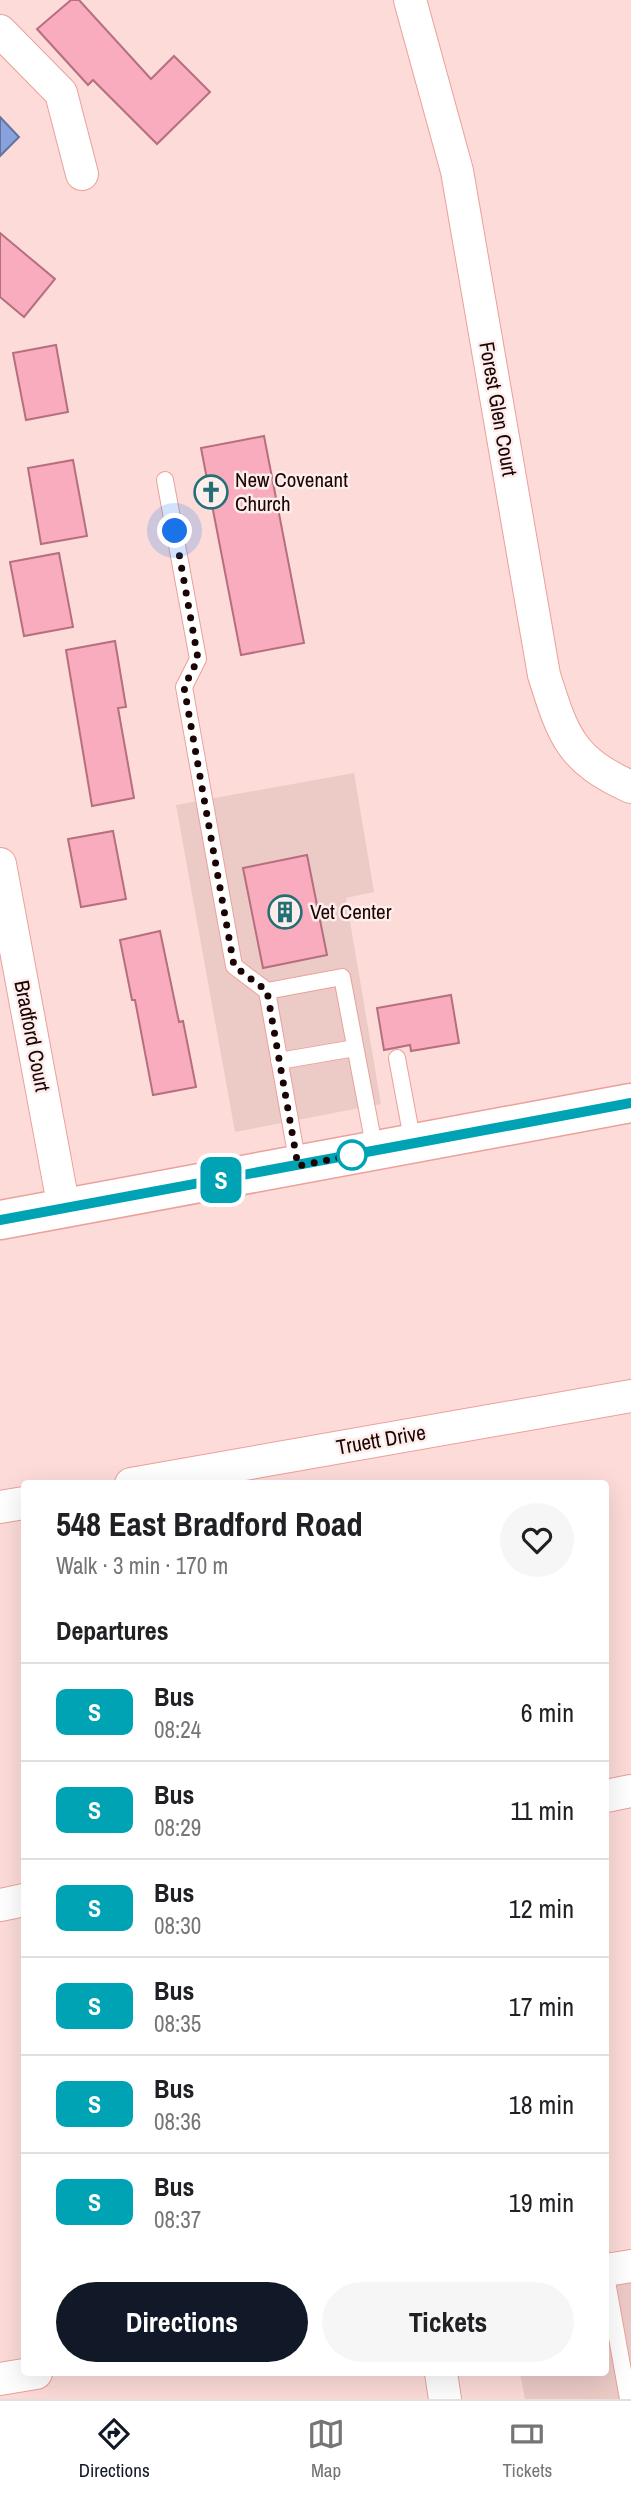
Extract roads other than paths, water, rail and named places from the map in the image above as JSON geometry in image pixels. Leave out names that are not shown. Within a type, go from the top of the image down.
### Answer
[{"type":"street","name":"Forest Glen Court","points":[[410,0],[457,171],[544,675],[558,718],[571,746],[581,758],[605,776],[631,787]]},
{"type":"street","points":[[0,31],[61,93],[82,174]]},
{"type":"street","name":"Bradford Court","points":[[0,864],[64,1209]]},
{"type":"street","points":[[0,1220],[631,1103]]},
{"type":"street","name":"Truett Drive","points":[[154,1480],[631,1396]]},
{"type":"street","points":[[0,1507],[21,1504]]},
{"type":"street","points":[[609,1795],[631,1791]]},
{"type":"street","points":[[0,1905],[21,1901]]},
{"type":"street","points":[[609,2270],[631,2266]]},
{"type":"street","points":[[0,2379],[21,2376]]},
{"type":"street","points":[[441,2376],[445,2399]]},
{"type":"lane","points":[[165,480],[198,659],[184,687],[234,966],[267,991],[298,1166]]},
{"type":"lane","points":[[267,991],[342,977],[375,1151]]},
{"type":"lane","points":[[279,1061],[355,1048]]},
{"type":"lane","points":[[397,1058],[413,1144]]},
{"type":"lane","points":[[609,2293],[628,2399]]},
{"type":"water","points":[[0,117],[19,137],[0,156]]},
{"type":"place","name":"New Covenant Church","points":[[211,492]]},
{"type":"place","name":"Vet Center","points":[[285,912]]}]
